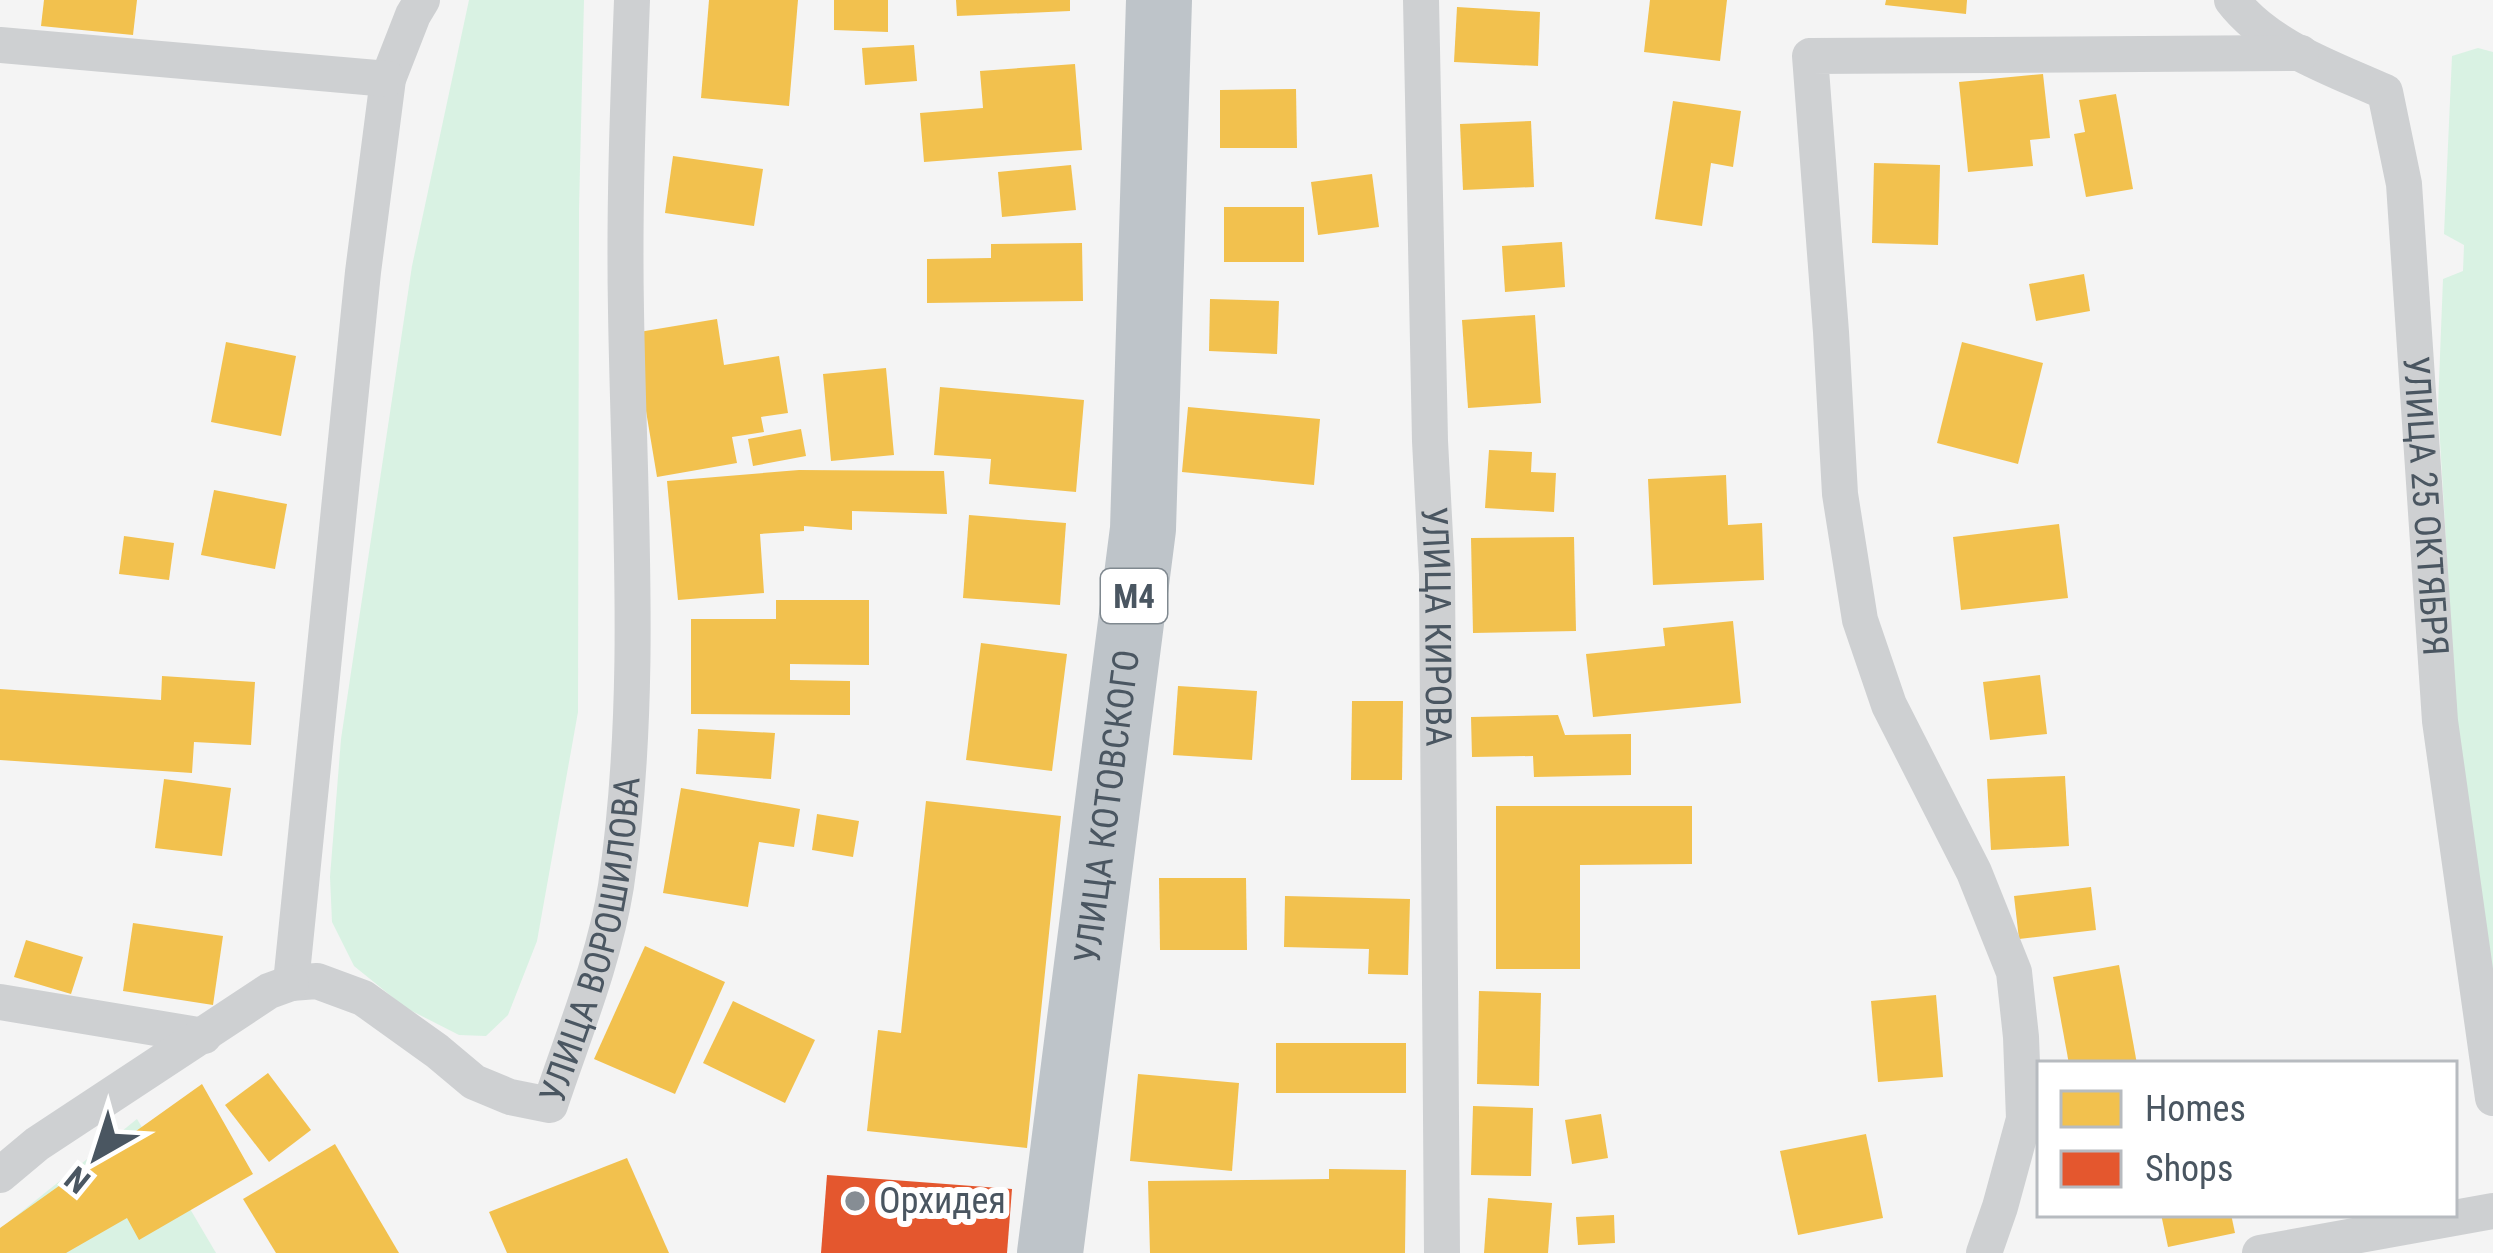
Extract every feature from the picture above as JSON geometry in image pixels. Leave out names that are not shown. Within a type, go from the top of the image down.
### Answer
[{"type":"highway","name":"УЛИЦА КОТОВСКОГО","points":[[1050,1253],[1143,529],[1159,0]]},
{"type":"street","points":[[0,1174],[37,1144],[269,991],[291,982],[363,272],[388,79],[422,0]]},
{"type":"street","name":"УЛИЦА ВОРОШИЛОВА","points":[[291,982],[317,981],[363,998],[474,1082],[510,1097],[550,1105],[602,949],[626,796],[633,605],[626,307],[632,0]]},
{"type":"street","name":"УЛИЦА КИРОВА","points":[[1421,0],[1437,574],[1442,1253]]},
{"type":"street","name":"УЛИЦА 25 ОКТЯБРЯ","points":[[2232,0],[2246,19],[2301,53],[2385,92],[2404,184],[2440,721],[2493,1098]]},
{"type":"street","points":[[0,45],[388,79]]},
{"type":"street","points":[[1984,1253],[2024,1118],[2014,972],[1974,872],[1889,705],[1860,620],[1840,494],[1810,56],[2301,53]]},
{"type":"street","points":[[0,1002],[204,1036]]},
{"type":"street","points":[[2260,1253],[2493,1211]]},
{"type":"green space","points":[[469,0],[584,0],[578,712],[537,941],[508,1015],[486,1036],[459,1035],[406,1008],[354,966],[332,922],[330,877],[341,739],[412,266]]},
{"type":"green space","points":[[2478,48],[2493,52],[2493,976],[2457,726],[2438,407],[2443,279],[2463,271],[2464,245],[2444,234],[2452,56]]},
{"type":"green space","points":[[137,1119],[216,1253],[0,1253],[0,1229]]},
{"type":"building: Homes","points":[[44,0],[137,0],[133,35],[41,26]]},
{"type":"building: Homes","points":[[709,0],[798,0],[789,106],[701,98]]},
{"type":"building: Homes","points":[[834,0],[888,0],[888,32],[834,30]]},
{"type":"building: Homes","points":[[956,0],[1070,0],[1070,11],[957,16]]},
{"type":"building: Homes","points":[[1650,0],[1727,0],[1720,61],[1644,52]]},
{"type":"building: Homes","points":[[1886,0],[1967,0],[1966,14],[1885,5]]},
{"type":"building: Homes","points":[[1457,7],[1540,12],[1538,66],[1454,62]]},
{"type":"building: Homes","points":[[914,45],[917,81],[865,85],[862,48]]},
{"type":"building: Homes","points":[[1075,64],[1082,150],[924,162],[920,113],[983,108],[980,71]]},
{"type":"building: Homes","points":[[2043,74],[2050,138],[2030,140],[2033,166],[1968,172],[1959,82]]},
{"type":"building: Homes","points":[[1296,89],[1297,148],[1220,148],[1220,90]]},
{"type":"building: Homes","points":[[2116,94],[2133,189],[2086,197],[2074,134],[2085,132],[2079,100]]},
{"type":"building: Homes","points":[[1673,101],[1741,111],[1733,167],[1711,163],[1702,226],[1655,219]]},
{"type":"building: Homes","points":[[1531,121],[1534,187],[1463,190],[1460,124]]},
{"type":"building: Homes","points":[[673,156],[763,169],[754,226],[665,213]]},
{"type":"building: Homes","points":[[1874,163],[1940,165],[1938,245],[1872,243]]},
{"type":"building: Homes","points":[[1071,165],[1076,210],[1002,217],[998,172]]},
{"type":"building: Homes","points":[[1372,174],[1379,227],[1318,235],[1311,182]]},
{"type":"building: Homes","points":[[1224,207],[1304,207],[1304,262],[1224,262]]},
{"type":"building: Homes","points":[[1562,242],[1565,287],[1505,292],[1502,246]]},
{"type":"building: Homes","points":[[1082,243],[1083,301],[927,303],[927,259],[991,258],[991,244]]},
{"type":"building: Homes","points":[[2084,274],[2090,311],[2036,321],[2029,284]]},
{"type":"building: Homes","points":[[1210,299],[1279,301],[1277,354],[1209,351]]},
{"type":"building: Homes","points":[[1535,315],[1541,403],[1468,408],[1462,320]]},
{"type":"building: Homes","points":[[717,319],[724,365],[779,356],[788,413],[761,417],[764,432],[732,437],[737,463],[657,477],[633,333]]},
{"type":"building: Homes","points":[[226,342],[296,356],[281,436],[211,422]]},
{"type":"building: Homes","points":[[1962,342],[2043,363],[2018,464],[1937,443]]},
{"type":"building: Homes","points":[[886,368],[894,455],[831,461],[823,374]]},
{"type":"building: Homes","points":[[940,387],[1084,400],[1076,492],[989,484],[991,459],[934,455]]},
{"type":"building: Homes","points":[[1188,407],[1320,419],[1314,485],[1182,472]]},
{"type":"building: Homes","points":[[801,429],[806,456],[753,466],[748,439]]},
{"type":"building: Homes","points":[[1489,450],[1532,452],[1531,472],[1556,473],[1554,512],[1485,508]]},
{"type":"building: Homes","points":[[799,470],[944,471],[947,514],[852,511],[852,530],[804,526],[804,531],[760,534],[764,593],[678,600],[667,481]]},
{"type":"building: Homes","points":[[1726,475],[1728,525],[1762,523],[1764,580],[1653,585],[1648,479]]},
{"type":"building: Homes","points":[[214,490],[287,504],[275,569],[201,555]]},
{"type":"building: Homes","points":[[969,515],[1066,523],[1060,605],[963,598]]},
{"type":"building: Homes","points":[[2059,524],[2068,598],[1961,610],[1953,537]]},
{"type":"building: Homes","points":[[124,536],[174,543],[169,580],[119,574]]},
{"type":"building: Homes","points":[[1574,537],[1576,631],[1473,633],[1471,538]]},
{"type":"building: Homes","points":[[776,600],[869,600],[869,665],[790,664],[790,680],[850,681],[850,715],[691,714],[691,619],[776,619]]},
{"type":"building: Homes","points":[[1733,621],[1741,703],[1593,717],[1586,654],[1665,646],[1663,628]]},
{"type":"building: Homes","points":[[981,643],[1067,654],[1052,771],[966,760]]},
{"type":"building: Homes","points":[[2040,675],[2047,734],[1990,740],[1983,682]]},
{"type":"building: Homes","points":[[162,676],[255,682],[251,745],[194,742],[192,773],[0,760],[0,689],[161,700]]},
{"type":"building: Homes","points":[[1178,686],[1257,691],[1252,760],[1173,755]]},
{"type":"building: Homes","points":[[1352,701],[1403,701],[1402,780],[1351,780]]},
{"type":"building: Homes","points":[[1558,715],[1565,735],[1631,734],[1631,775],[1534,777],[1533,756],[1472,757],[1471,717]]},
{"type":"building: Homes","points":[[698,729],[775,733],[771,779],[696,774]]},
{"type":"building: Homes","points":[[2065,776],[2069,846],[1991,850],[1987,779]]},
{"type":"building: Homes","points":[[164,779],[231,788],[222,856],[155,848]]},
{"type":"building: Homes","points":[[681,788],[800,809],[794,847],[759,842],[748,907],[663,893]]},
{"type":"building: Homes","points":[[926,801],[1061,816],[1027,1148],[867,1131],[878,1030],[901,1033]]},
{"type":"building: Homes","points":[[1496,806],[1692,806],[1692,864],[1580,865],[1580,969],[1496,969]]},
{"type":"building: Homes","points":[[817,814],[859,821],[853,857],[812,850]]},
{"type":"building: Homes","points":[[1159,878],[1246,878],[1247,950],[1160,950]]},
{"type":"building: Homes","points":[[2091,887],[2096,930],[2019,939],[2014,896]]},
{"type":"building: Homes","points":[[1285,896],[1410,899],[1408,975],[1368,974],[1369,949],[1284,947]]},
{"type":"building: Homes","points":[[133,923],[223,936],[213,1005],[123,991]]},
{"type":"building: Homes","points":[[26,940],[83,957],[71,994],[14,977]]},
{"type":"building: Homes","points":[[645,946],[725,982],[675,1094],[594,1059]]},
{"type":"building: Homes","points":[[2119,965],[2136,1061],[2068,1061],[2053,977]]},
{"type":"building: Homes","points":[[1479,991],[1541,993],[1539,1086],[1477,1084]]},
{"type":"building: Homes","points":[[1936,995],[1943,1077],[1878,1082],[1871,1001]]},
{"type":"building: Homes","points":[[733,1001],[815,1040],[785,1103],[703,1063]]},
{"type":"building: Homes","points":[[1276,1043],[1406,1043],[1406,1093],[1276,1093]]},
{"type":"building: Homes","points":[[268,1073],[311,1130],[269,1162],[225,1105]]},
{"type":"building: Homes","points":[[1138,1074],[1239,1083],[1232,1171],[1130,1161]]},
{"type":"building: Homes","points":[[202,1084],[253,1174],[139,1240],[127,1218],[66,1253],[0,1253],[0,1228]]},
{"type":"building: Homes","points":[[1473,1106],[1533,1108],[1531,1176],[1471,1175]]},
{"type":"building: Homes","points":[[1601,1114],[1608,1158],[1572,1164],[1565,1120]]},
{"type":"building: Homes","points":[[1866,1134],[1883,1218],[1798,1235],[1780,1151]]},
{"type":"building: Homes","points":[[335,1144],[399,1253],[276,1253],[243,1199]]},
{"type":"building: Homes","points":[[627,1158],[669,1253],[507,1253],[489,1212]]},
{"type":"building: Homes","points":[[1329,1169],[1406,1170],[1405,1253],[1150,1253],[1148,1181],[1329,1179]]},
{"type":"building: Homes","points":[[1488,1198],[1552,1203],[1548,1253],[1484,1253]]},
{"type":"building: Homes","points":[[1614,1215],[1615,1243],[1578,1245],[1576,1217]]},
{"type":"building: Homes","points":[[2162,1217],[2232,1217],[2235,1233],[2168,1247]]},
{"type":"building: Shops","points":[[827,1175],[1012,1189],[1007,1253],[821,1253]]},
{"type":"place","name":"Орхидея","points":[[855,1201]]}]
